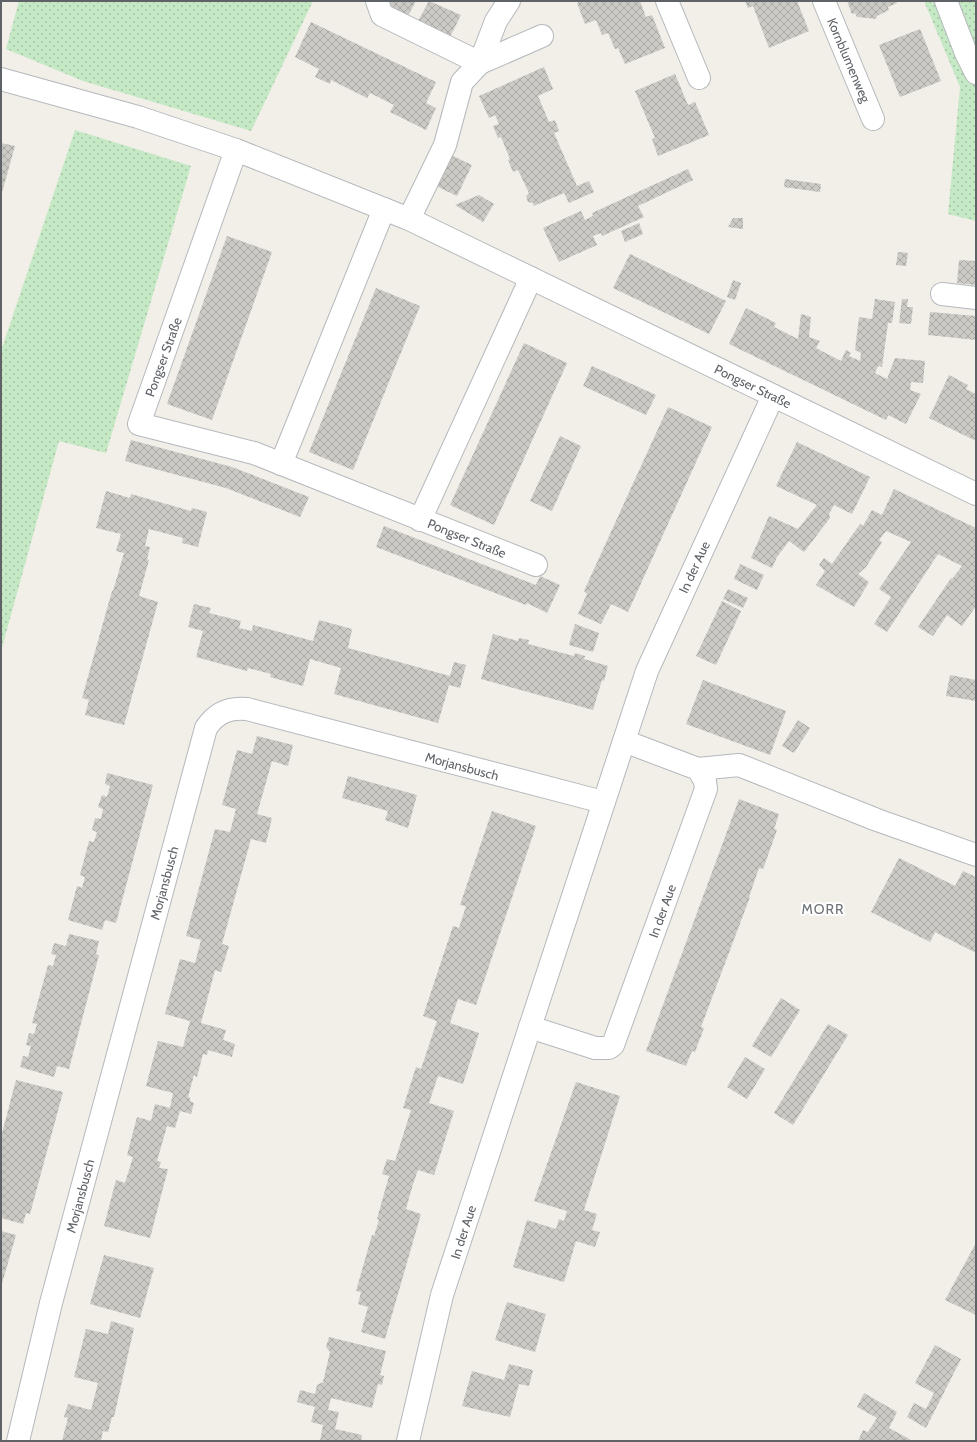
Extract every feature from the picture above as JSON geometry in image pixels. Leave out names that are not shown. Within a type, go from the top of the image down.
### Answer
[{"type":"street","points":[[377,1],[382,15],[480,63],[542,36]]},
{"type":"street","points":[[409,219],[445,145],[462,82],[480,63],[496,21],[510,1]]},
{"type":"street","points":[[667,1],[699,78]]},
{"type":"street","name":"Kornblumenweg","points":[[824,1],[873,119]]},
{"type":"street","points":[[946,1],[966,53],[976,73]]},
{"type":"street","name":"Pongser Straße","points":[[1,79],[131,116],[236,150],[409,219],[976,494]]},
{"type":"street","name":"Pongser Straße","points":[[236,150],[139,424],[254,453],[536,565]]},
{"type":"street","points":[[281,464],[384,209]]},
{"type":"street","name":"Pongser Straße","points":[[420,520],[531,278]]},
{"type":"street","points":[[942,294],[976,298]]},
{"type":"street","name":"In der Aue","points":[[408,1441],[442,1295],[647,671],[773,396]]},
{"type":"street","name":"Morjansbusch","points":[[18,1441],[59,1273],[206,728],[210,722],[224,711],[238,708],[247,709],[603,802]]},
{"type":"street","points":[[624,741],[698,769],[739,765],[877,820],[976,855]]},
{"type":"street","name":"In der Aue","points":[[530,1027],[595,1048],[609,1048],[616,1041],[706,790],[705,781],[698,769]]},
{"type":"green space","points":[[19,1],[313,1],[251,131],[83,81],[6,49]]},
{"type":"green space","points":[[924,1],[976,1],[976,221],[948,214],[960,87]]},
{"type":"green space","points":[[75,130],[191,166],[106,453],[59,441],[1,651],[1,351]]},
{"type":"building","points":[[388,1],[416,1],[408,16],[390,8]]},
{"type":"building","points":[[429,1],[461,15],[450,37],[418,21]]},
{"type":"building","points":[[581,1],[640,1],[646,17],[652,15],[665,48],[625,64],[618,48],[615,49],[608,33],[602,35],[596,20],[585,24],[577,3]]},
{"type":"building","points":[[745,1],[797,1],[809,31],[769,48],[753,6],[748,8]]},
{"type":"building","points":[[847,1],[897,1],[897,3],[888,7],[889,10],[877,16],[876,19],[857,17],[855,13],[852,14]]},
{"type":"building","points":[[311,22],[436,82],[426,103],[436,108],[426,130],[390,112],[394,105],[370,93],[367,98],[331,80],[330,84],[315,77],[319,69],[295,57]]},
{"type":"building","points":[[920,29],[941,81],[900,97],[879,45]]},
{"type":"building","points":[[544,67],[553,89],[538,96],[549,122],[555,120],[559,131],[554,133],[577,186],[589,181],[594,192],[569,203],[564,193],[534,206],[533,203],[528,202],[526,196],[529,193],[518,170],[513,172],[508,160],[510,159],[501,137],[498,138],[493,126],[499,124],[495,115],[489,118],[479,96]]},
{"type":"building","points":[[675,74],[688,105],[695,102],[709,135],[658,156],[652,139],[655,138],[635,91]]},
{"type":"building","points":[[1,143],[15,146],[1,196]]},
{"type":"building","points":[[451,155],[472,165],[457,196],[436,186]]},
{"type":"building","points":[[688,169],[693,180],[638,206],[644,217],[602,236],[601,233],[593,236],[597,245],[559,262],[543,228],[581,211],[585,220],[593,216],[592,213]]},
{"type":"building","points":[[785,179],[821,184],[820,192],[784,187]]},
{"type":"building","points":[[479,195],[494,204],[483,222],[455,205]]},
{"type":"building","points":[[733,218],[743,218],[743,229],[728,227]]},
{"type":"building","points":[[639,223],[643,234],[625,242],[621,231]]},
{"type":"building","points":[[227,236],[272,252],[212,420],[167,404]]},
{"type":"building","points":[[898,252],[908,253],[906,266],[896,265]]},
{"type":"building","points":[[630,254],[726,301],[709,334],[613,288]]},
{"type":"building","points":[[959,260],[976,261],[976,285],[957,283]]},
{"type":"building","points":[[733,280],[741,283],[735,300],[727,297]]},
{"type":"building","points":[[376,288],[420,306],[353,470],[309,452]]},
{"type":"building","points":[[875,299],[895,302],[892,323],[888,323],[882,367],[878,366],[875,373],[887,379],[895,358],[925,361],[923,383],[911,382],[910,390],[921,394],[906,424],[888,415],[886,420],[729,344],[746,308],[776,323],[774,327],[798,339],[801,314],[811,317],[809,337],[820,341],[816,348],[841,361],[846,350],[851,353],[849,356],[860,361],[861,353],[855,350],[859,317],[872,319]]},
{"type":"building","points":[[902,299],[908,299],[907,307],[913,307],[911,324],[899,323]]},
{"type":"building","points":[[930,312],[976,316],[976,340],[928,335]]},
{"type":"building","points":[[524,343],[567,363],[494,525],[450,505]]},
{"type":"building","points":[[592,366],[656,395],[646,415],[583,386]]},
{"type":"building","points":[[949,375],[968,385],[966,389],[976,394],[976,441],[929,418]]},
{"type":"building","points":[[668,407],[712,427],[628,612],[611,604],[601,624],[578,614],[587,594],[584,591]]},
{"type":"building","points":[[560,436],[581,446],[552,511],[530,501]]},
{"type":"building","points":[[131,440],[232,467],[309,497],[300,517],[226,488],[125,461]]},
{"type":"building","points":[[797,442],[870,477],[852,514],[834,505],[829,514],[830,518],[804,552],[789,541],[777,557],[772,568],[751,558],[769,516],[798,529],[817,505],[776,486]]},
{"type":"building","points":[[894,489],[976,528],[976,606],[962,626],[947,615],[933,636],[918,627],[951,578],[952,579],[962,566],[938,554],[887,632],[874,624],[891,597],[879,589],[911,542],[886,531],[879,540],[882,542],[866,567],[858,574],[869,582],[854,607],[816,585],[825,571],[819,565],[824,558],[832,564],[860,524],[863,526],[872,510],[882,515]]},
{"type":"building","points":[[106,491],[130,498],[131,494],[191,511],[192,508],[207,512],[198,547],[182,543],[183,538],[149,529],[145,546],[150,547],[147,559],[149,560],[139,596],[158,602],[124,725],[85,715],[89,700],[82,698],[124,553],[116,551],[121,534],[96,528]]},
{"type":"building","points":[[384,526],[536,585],[540,576],[560,585],[547,613],[527,603],[526,605],[376,547]]},
{"type":"building","points":[[740,564],[764,575],[757,590],[734,579]]},
{"type":"building","points":[[728,589],[748,598],[743,608],[723,599]]},
{"type":"building","points":[[722,601],[741,611],[716,665],[696,656]]},
{"type":"building","points":[[194,604],[211,608],[209,613],[241,621],[239,628],[252,631],[253,625],[313,641],[319,620],[352,629],[348,648],[450,676],[454,662],[466,665],[460,688],[449,685],[438,723],[334,694],[341,668],[310,659],[303,686],[270,677],[271,674],[248,668],[247,671],[196,657],[203,631],[188,627]]},
{"type":"building","points":[[575,624],[599,633],[593,652],[569,645]]},
{"type":"building","points":[[493,634],[518,641],[519,638],[529,640],[528,644],[574,656],[575,653],[585,656],[584,659],[608,666],[593,710],[481,679]]},
{"type":"building","points":[[950,675],[976,680],[976,701],[946,696]]},
{"type":"building","points":[[703,680],[786,711],[770,755],[686,724]]},
{"type":"building","points":[[798,720],[810,728],[794,753],[782,746]]},
{"type":"building","points":[[257,736],[293,745],[288,766],[272,761],[257,814],[272,818],[266,843],[251,839],[222,944],[229,946],[221,972],[215,970],[201,1023],[226,1030],[223,1040],[235,1044],[232,1057],[208,1050],[207,1055],[203,1054],[197,1077],[194,1075],[188,1097],[190,1098],[190,1101],[194,1103],[191,1114],[180,1111],[175,1128],[167,1126],[157,1161],[161,1162],[159,1168],[168,1169],[150,1238],[104,1226],[116,1180],[125,1183],[133,1157],[127,1155],[137,1117],[151,1121],[155,1104],[170,1108],[173,1093],[146,1086],[158,1041],[183,1047],[190,1021],[165,1014],[180,959],[195,963],[201,940],[186,936],[215,829],[230,832],[236,809],[222,805],[237,750],[252,754]]},
{"type":"building","points":[[107,773],[153,785],[116,923],[105,920],[102,930],[68,920],[77,886],[82,888],[85,877],[80,875],[89,841],[94,842],[97,832],[92,830],[95,818],[101,819],[103,809],[98,807],[102,795],[107,797],[110,786],[105,784]]},
{"type":"building","points":[[348,776],[417,795],[408,828],[385,820],[388,811],[342,798]]},
{"type":"building","points":[[739,799],[779,814],[774,829],[777,830],[763,869],[759,868],[750,897],[701,1027],[704,1028],[695,1052],[692,1051],[686,1066],[646,1051]]},
{"type":"building","points":[[492,811],[536,826],[476,1005],[458,999],[450,1023],[479,1033],[463,1084],[438,1076],[429,1103],[454,1111],[434,1175],[418,1170],[413,1184],[406,1209],[421,1214],[385,1339],[361,1332],[368,1307],[358,1304],[361,1292],[356,1291],[372,1235],[374,1236],[379,1220],[377,1219],[389,1176],[382,1174],[387,1159],[395,1161],[411,1110],[403,1108],[416,1067],[421,1069],[437,1021],[423,1016],[453,926],[459,928],[466,906],[460,905]]},
{"type":"building","points":[[899,858],[955,886],[963,871],[976,877],[976,953],[935,932],[930,942],[871,912]]},
{"type":"building","points":[[69,934],[99,941],[96,954],[99,955],[69,1069],[57,1066],[54,1077],[20,1067],[23,1056],[28,1057],[31,1046],[26,1045],[29,1033],[34,1034],[37,1024],[32,1023],[48,965],[53,966],[56,955],[51,954],[54,943],[66,946]]},
{"type":"building","points":[[781,998],[800,1010],[771,1057],[752,1046]]},
{"type":"building","points":[[828,1024],[848,1035],[793,1125],[774,1113]]},
{"type":"building","points":[[745,1057],[765,1069],[747,1099],[727,1087]]},
{"type":"building","points":[[16,1080],[63,1092],[30,1214],[26,1213],[23,1224],[1,1218],[1,1137]]},
{"type":"building","points":[[576,1082],[620,1096],[584,1210],[597,1214],[592,1230],[600,1232],[595,1247],[576,1241],[564,1282],[513,1267],[527,1220],[556,1229],[559,1219],[564,1221],[567,1211],[534,1201]]},
{"type":"building","points":[[1,1231],[16,1235],[1,1287]]},
{"type":"building","points":[[976,1243],[976,1315],[945,1300]]},
{"type":"building","points":[[104,1255],[154,1268],[140,1318],[90,1304]]},
{"type":"building","points":[[507,1302],[546,1314],[535,1352],[495,1340]]},
{"type":"building","points":[[111,1321],[134,1328],[114,1417],[112,1417],[108,1432],[103,1431],[101,1441],[62,1441],[68,1418],[64,1417],[68,1404],[91,1410],[98,1383],[74,1377],[86,1329],[108,1334]]},
{"type":"building","points":[[329,1337],[386,1351],[380,1375],[384,1376],[382,1385],[378,1384],[372,1408],[331,1398],[328,1410],[339,1412],[335,1429],[362,1435],[361,1441],[320,1441],[323,1425],[311,1422],[315,1407],[297,1402],[300,1390],[315,1394],[317,1385],[323,1382],[330,1352],[326,1347]]},
{"type":"building","points":[[935,1345],[961,1359],[926,1428],[907,1417],[914,1403],[926,1409],[934,1393],[915,1383]]},
{"type":"building","points":[[509,1364],[533,1370],[529,1386],[519,1384],[510,1417],[462,1406],[472,1371],[504,1380]]},
{"type":"building","points":[[864,1393],[897,1412],[889,1428],[913,1441],[858,1441],[863,1430],[868,1432],[877,1418],[857,1407]]},
{"type":"district","name":"MORR","points":[[823,909]]}]
